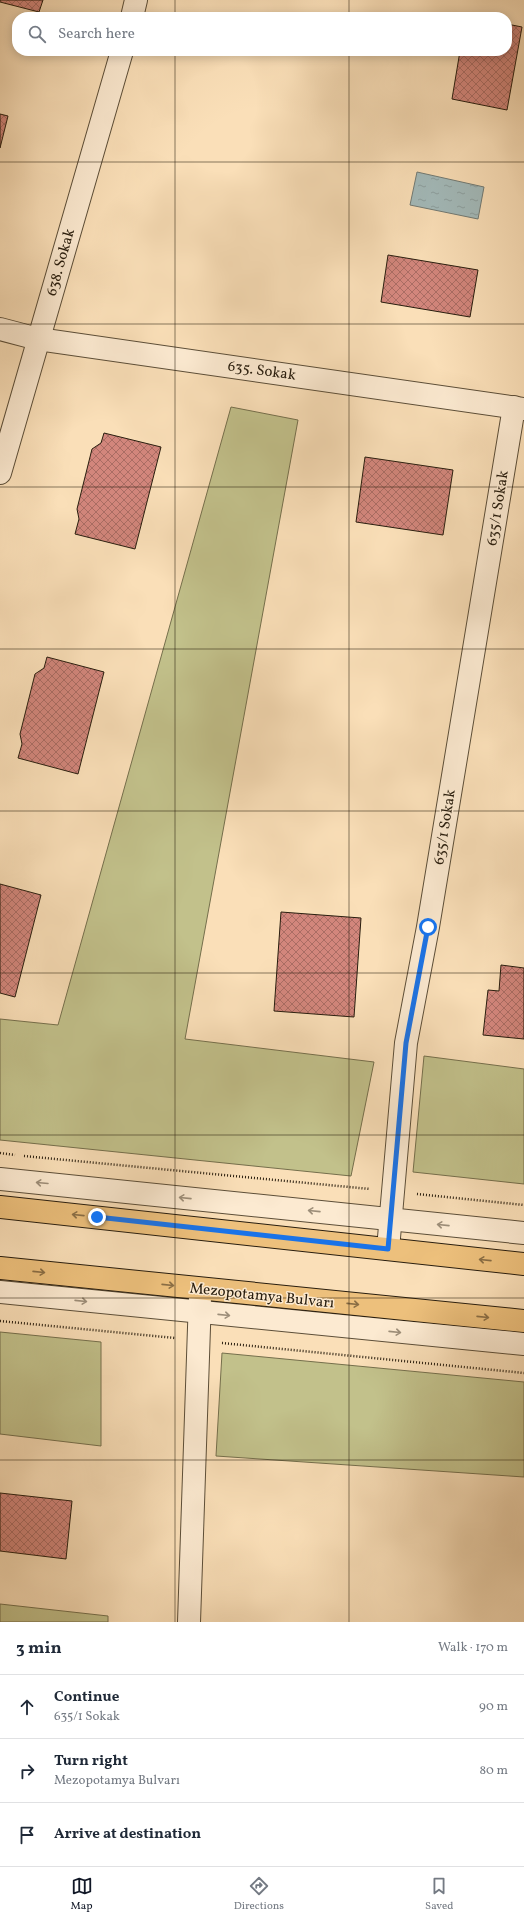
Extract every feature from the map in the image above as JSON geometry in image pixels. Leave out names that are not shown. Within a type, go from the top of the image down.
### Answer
[{"type":"main road","points":[[0,1207],[524,1264]]},
{"type":"main road","name":"Mezopotamya Bulvarı","points":[[0,1268],[524,1321]]},
{"type":"street","points":[[133,12],[136,0]]},
{"type":"street","name":"638. Sokak","points":[[0,473],[121,56]]},
{"type":"street","name":"635. Sokak","points":[[0,329],[38,339],[519,408]]},
{"type":"street","name":"635/1 Sokak","points":[[388,1249],[406,1043],[519,408]]},
{"type":"street","points":[[0,1179],[524,1233]]},
{"type":"street","points":[[189,1622],[201,1289]]},
{"type":"street","points":[[0,1292],[199,1313],[524,1344]]},
{"type":"path","points":[[0,1153],[524,1205]]},
{"type":"path","points":[[0,1320],[524,1373]]},
{"type":"shaded area","points":[[231,407],[298,420],[185,1039],[374,1062],[351,1176],[0,1140],[0,1019],[58,1025]]},
{"type":"shaded area","points":[[424,1056],[524,1069],[524,1184],[413,1172]]},
{"type":"shaded area","points":[[0,1332],[101,1342],[101,1446],[0,1434]]},
{"type":"shaded area","points":[[222,1353],[524,1382],[524,1477],[216,1456]]},
{"type":"shaded area","points":[[0,1604],[108,1616],[108,1622],[0,1622]]},
{"type":"water","points":[[417,172],[484,187],[478,219],[410,205]]},
{"type":"building","points":[[0,0],[43,0],[39,12],[0,2]]},
{"type":"building","points":[[512,25],[522,27],[507,110],[452,99],[459,56],[512,56]]},
{"type":"building","points":[[0,114],[8,116],[0,148]]},
{"type":"building","points":[[388,255],[478,270],[470,317],[381,302]]},
{"type":"building","points":[[104,433],[161,447],[135,549],[75,534],[79,519],[77,509],[92,449],[101,443]]},
{"type":"building","points":[[365,457],[453,470],[443,535],[356,522]]},
{"type":"building","points":[[47,657],[104,672],[78,774],[18,758],[22,744],[20,734],[35,674],[44,668]]},
{"type":"building","points":[[0,884],[41,895],[15,997],[0,993]]},
{"type":"building","points":[[281,912],[361,918],[354,1017],[274,1011]]},
{"type":"building","points":[[501,965],[524,968],[524,1039],[483,1035],[488,990],[499,991]]},
{"type":"building","points":[[0,1493],[72,1501],[66,1559],[0,1551]]},
{"type":"route","points":[[97,1217],[388,1249],[406,1043],[428,927]]}]
